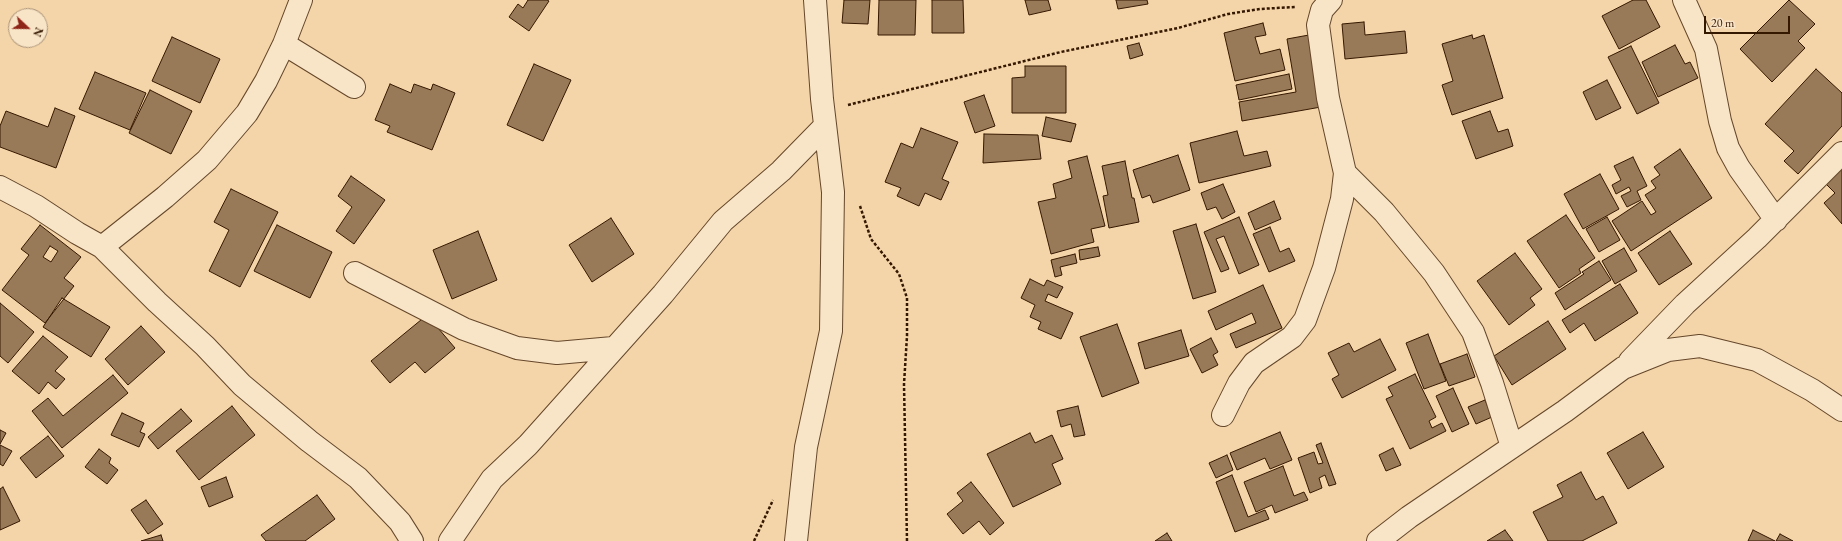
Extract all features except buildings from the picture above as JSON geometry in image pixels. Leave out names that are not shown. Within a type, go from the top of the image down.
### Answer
[{"type":"street","points":[[102,247],[165,197],[207,160],[247,113],[266,81],[284,44],[301,0]]},
{"type":"street","points":[[796,541],[806,446],[831,331],[833,192],[824,119],[815,0]]},
{"type":"street","points":[[1684,0],[1706,49],[1720,121],[1728,148],[1739,168],[1776,220]]},
{"type":"street","points":[[1223,415],[1239,383],[1254,363],[1292,337],[1305,320],[1324,268],[1342,199],[1345,173],[1328,98],[1318,25],[1326,5]]},
{"type":"street","points":[[284,44],[354,87]]},
{"type":"street","points":[[450,541],[492,479],[528,445],[662,294],[723,221],[781,171],[824,119]]},
{"type":"street","points":[[1378,541],[1409,517],[1512,447],[1623,368],[1685,304],[1776,220],[1842,153]]},
{"type":"street","points":[[1345,173],[1384,212],[1434,273],[1473,332],[1492,383],[1512,447]]},
{"type":"street","points":[[0,187],[36,206],[76,233],[102,247],[205,346],[242,385],[309,441],[358,478],[400,522],[412,541]]},
{"type":"street","points":[[355,273],[464,329],[517,348],[557,353],[613,348]]},
{"type":"street","points":[[1623,368],[1668,350],[1700,346],[1757,360],[1812,390],[1842,410]]},
{"type":"path","points":[[824,119],[1061,52],[1178,28],[1228,14],[1260,9],[1326,5]]},
{"type":"path","points":[[859,200],[871,239],[899,274],[907,298],[907,336],[904,384],[904,474],[907,541]]}]
